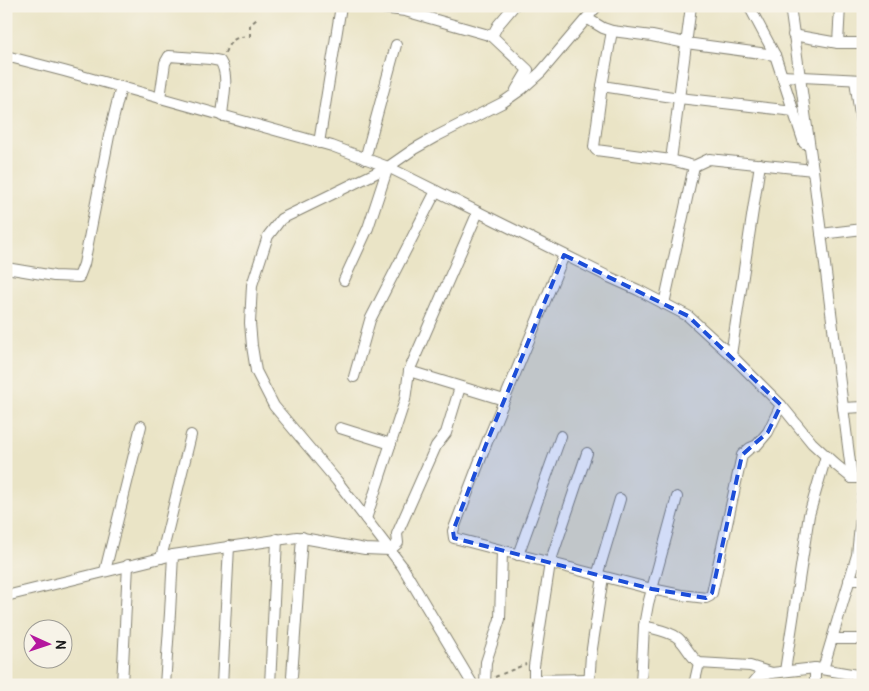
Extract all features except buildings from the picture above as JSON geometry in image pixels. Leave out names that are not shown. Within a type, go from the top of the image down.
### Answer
[{"type":"street","points":[[319,143],[341,6]]},
{"type":"street","points":[[367,6],[405,11],[492,36],[528,70],[513,95]]},
{"type":"street","points":[[492,36],[498,24],[514,6]]},
{"type":"street","points":[[473,685],[402,566],[394,546],[366,519],[337,481],[274,406],[256,371],[250,323],[252,285],[268,236],[282,219],[388,167],[414,149],[502,103],[542,72],[597,6]]},
{"type":"street","points":[[671,160],[691,6]]},
{"type":"street","points":[[749,6],[775,55],[812,170]]},
{"type":"street","points":[[790,6],[843,408],[858,478]]},
{"type":"street","points":[[838,43],[840,6]]},
{"type":"street","points":[[588,19],[612,31],[775,55]]},
{"type":"street","points":[[612,31],[602,86],[595,149],[671,160],[694,166],[708,158],[812,170]]},
{"type":"street","points":[[794,35],[838,43],[863,43]]},
{"type":"street","points":[[365,159],[396,45]]},
{"type":"street","points":[[6,56],[319,143],[388,167],[688,316],[731,355],[781,405],[812,443],[826,456],[858,478]]},
{"type":"street","points":[[160,98],[165,63],[169,56],[220,61],[224,67],[225,74],[222,116]]},
{"type":"street","points":[[782,76],[859,80],[863,137]]},
{"type":"street","points":[[602,86],[679,98],[794,112]]},
{"type":"street","points":[[6,268],[54,276],[79,276],[84,264],[120,87]]},
{"type":"street","points":[[731,355],[760,164]]},
{"type":"street","points":[[664,304],[694,166]]},
{"type":"street","points":[[344,280],[368,228],[388,167]]},
{"type":"street","points":[[354,377],[370,320],[436,192]]},
{"type":"street","points":[[366,519],[405,400],[409,371],[478,212]]},
{"type":"street","points":[[821,234],[863,229]]},
{"type":"street","points":[[564,255],[453,530],[454,538],[652,589],[706,598],[712,593],[742,455],[757,445],[768,432],[781,405]]},
{"type":"street","points":[[409,371],[504,400]]},
{"type":"street","points":[[394,546],[397,534],[436,446],[446,433],[460,387]]},
{"type":"street","points":[[843,408],[863,407]]},
{"type":"street","points":[[105,571],[141,426]]},
{"type":"street","points":[[340,428],[391,444]]},
{"type":"street","points":[[161,558],[191,435]]},
{"type":"street","points":[[518,555],[561,436]]},
{"type":"street","points":[[586,453],[550,563],[535,660],[534,682],[589,682],[600,576],[620,500]]},
{"type":"street","points":[[785,671],[809,515],[826,456]]},
{"type":"street","points":[[815,685],[819,668],[832,639],[857,555],[863,496]]},
{"type":"street","points":[[641,685],[644,626],[677,497]]},
{"type":"street","points":[[6,596],[172,555],[297,536],[365,549],[394,546]]},
{"type":"street","points":[[292,676],[302,537]]},
{"type":"street","points":[[270,685],[276,540]]},
{"type":"street","points":[[222,685],[229,546]]},
{"type":"street","points":[[485,683],[486,662],[500,618],[502,551]]},
{"type":"street","points":[[165,685],[172,555]]},
{"type":"street","points":[[122,685],[128,565]]},
{"type":"street","points":[[850,580],[863,580]]},
{"type":"street","points":[[644,626],[677,638],[699,662],[750,666],[772,672]]},
{"type":"street","points":[[832,639],[863,639]]},
{"type":"street","points":[[694,685],[699,662]]},
{"type":"street","points":[[753,685],[759,676],[772,672],[819,668],[863,676]]},
{"type":"path","points":[[220,61],[232,40],[250,36],[250,25],[257,19]]},
{"type":"path","points":[[485,683],[535,660]]},
{"type":"highlighted area","points":[[564,255],[688,316],[781,405],[768,432],[742,455],[712,593],[706,598],[652,589],[454,538],[453,531],[487,442]]}]
